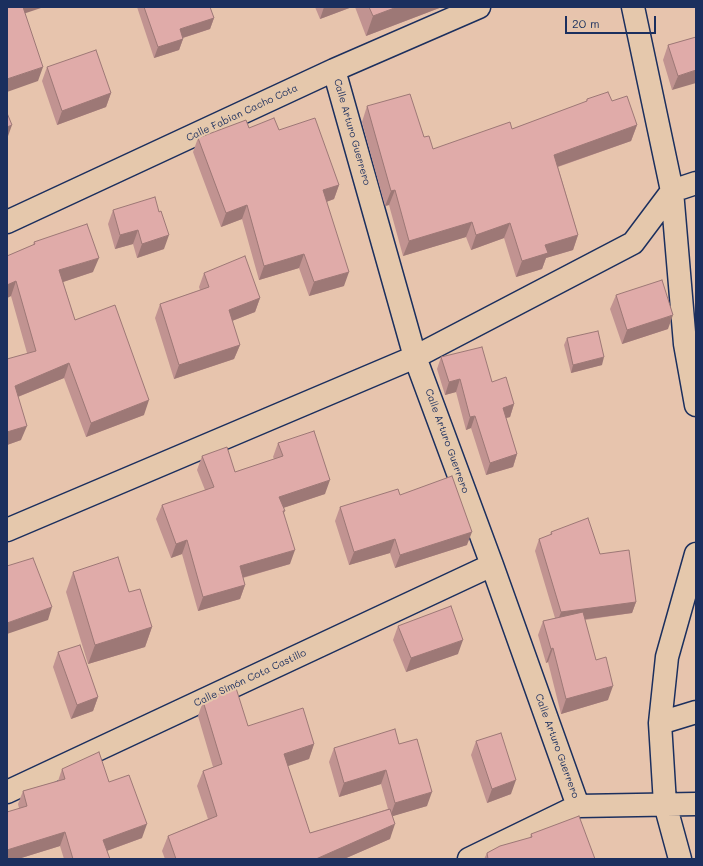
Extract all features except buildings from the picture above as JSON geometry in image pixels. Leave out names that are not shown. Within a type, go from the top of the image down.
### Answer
[{"type":"street","name":"Calle Fabian Cacho Cota","points":[[7,222],[334,70],[479,7]]},
{"type":"street","points":[[633,7],[672,191],[685,344],[696,405]]},
{"type":"street","name":"Calle Arturo Guerrero","points":[[334,70],[415,356],[492,565],[578,806]]},
{"type":"street","points":[[7,530],[415,356],[633,243],[672,191],[696,183]]},
{"type":"street","points":[[680,859],[664,804],[660,723],[666,657],[696,554]]},
{"type":"street","name":"Calle Simón Cota Castillo","points":[[7,792],[492,565]]},
{"type":"street","points":[[660,723],[696,712]]},
{"type":"street","points":[[469,859],[578,806],[696,804]]}]
